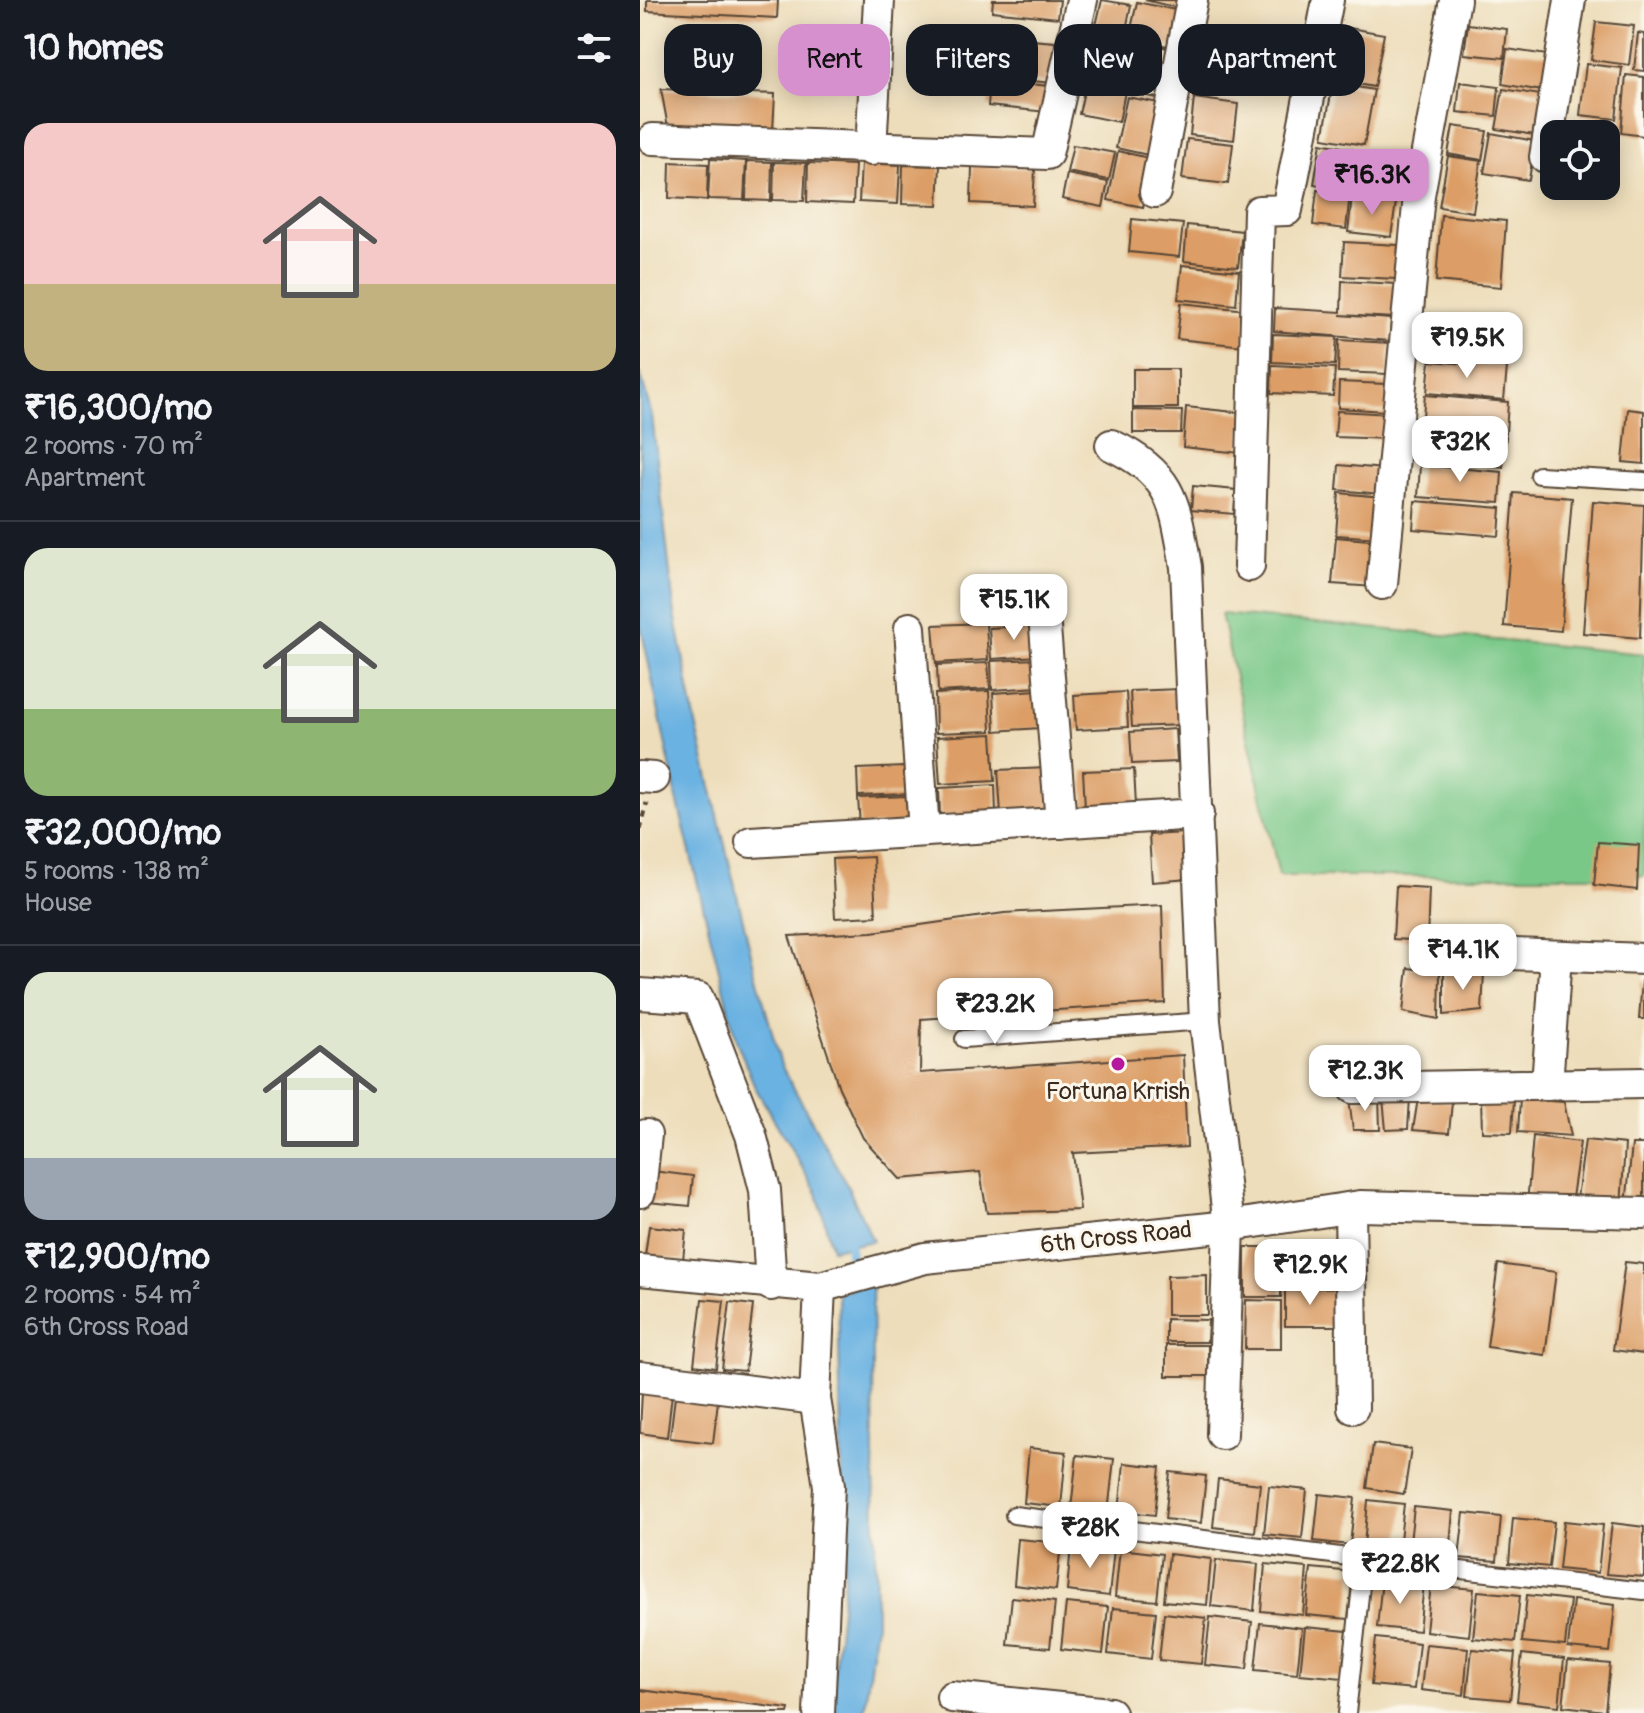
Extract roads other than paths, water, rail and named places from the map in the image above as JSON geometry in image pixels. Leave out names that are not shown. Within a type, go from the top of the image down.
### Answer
[{"type":"street","points":[[871,150],[879,0]]},
{"type":"street","points":[[653,139],[871,150],[1047,154],[1082,0]]},
{"type":"street","points":[[1155,192],[1192,0]]},
{"type":"street","points":[[1249,566],[1259,211],[1287,210],[1328,0]]},
{"type":"street","points":[[1382,584],[1419,195],[1455,0]]},
{"type":"street","points":[[1551,120],[1570,0]]},
{"type":"street","points":[[1111,445],[1136,456],[1162,479],[1177,516],[1186,567],[1205,1021],[1229,1226],[1222,1434]]},
{"type":"street","points":[[910,628],[924,831]]},
{"type":"street","points":[[1045,628],[1061,823]]},
{"type":"street","points":[[751,842],[1198,814]]},
{"type":"street","points":[[1433,951],[1644,959]]},
{"type":"street","points":[[1547,1085],[1556,956]]},
{"type":"street","points":[[640,994],[698,998],[754,1149],[765,1190],[771,1285]]},
{"type":"street","points":[[1353,1088],[1644,1083]]},
{"type":"street","points":[[640,1192],[646,1135]]},
{"type":"street","points":[[1350,1208],[1353,1408]]},
{"type":"street","name":"6th Cross Road","points":[[640,1270],[771,1285],[830,1284],[925,1258],[1229,1226],[1350,1208],[1644,1213]]},
{"type":"street","points":[[819,1713],[829,1486],[815,1399],[830,1284]]},
{"type":"street","points":[[640,1377],[815,1399]]},
{"type":"street","points":[[952,1697],[1110,1713]]},
{"type":"lane","points":[[1539,475],[1644,481]]},
{"type":"lane","points":[[964,1039],[1205,1021]]},
{"type":"lane","points":[[1014,1515],[1644,1591]]},
{"type":"lane","points":[[1347,1713],[1364,1559]]},
{"type":"water","points":[[640,373],[652,416],[674,608],[695,720],[754,966],[781,1065],[847,1185],[873,1241],[832,1249],[817,1193],[755,1087],[736,1040],[677,799],[640,622]]},
{"type":"water","points":[[872,1280],[876,1623],[864,1713],[830,1713],[844,1579],[838,1293]]},
{"type":"waterway","points":[[849,1233],[851,1275]]},
{"type":"place","name":"Fortuna Krrish","points":[[1118,1064]]}]
